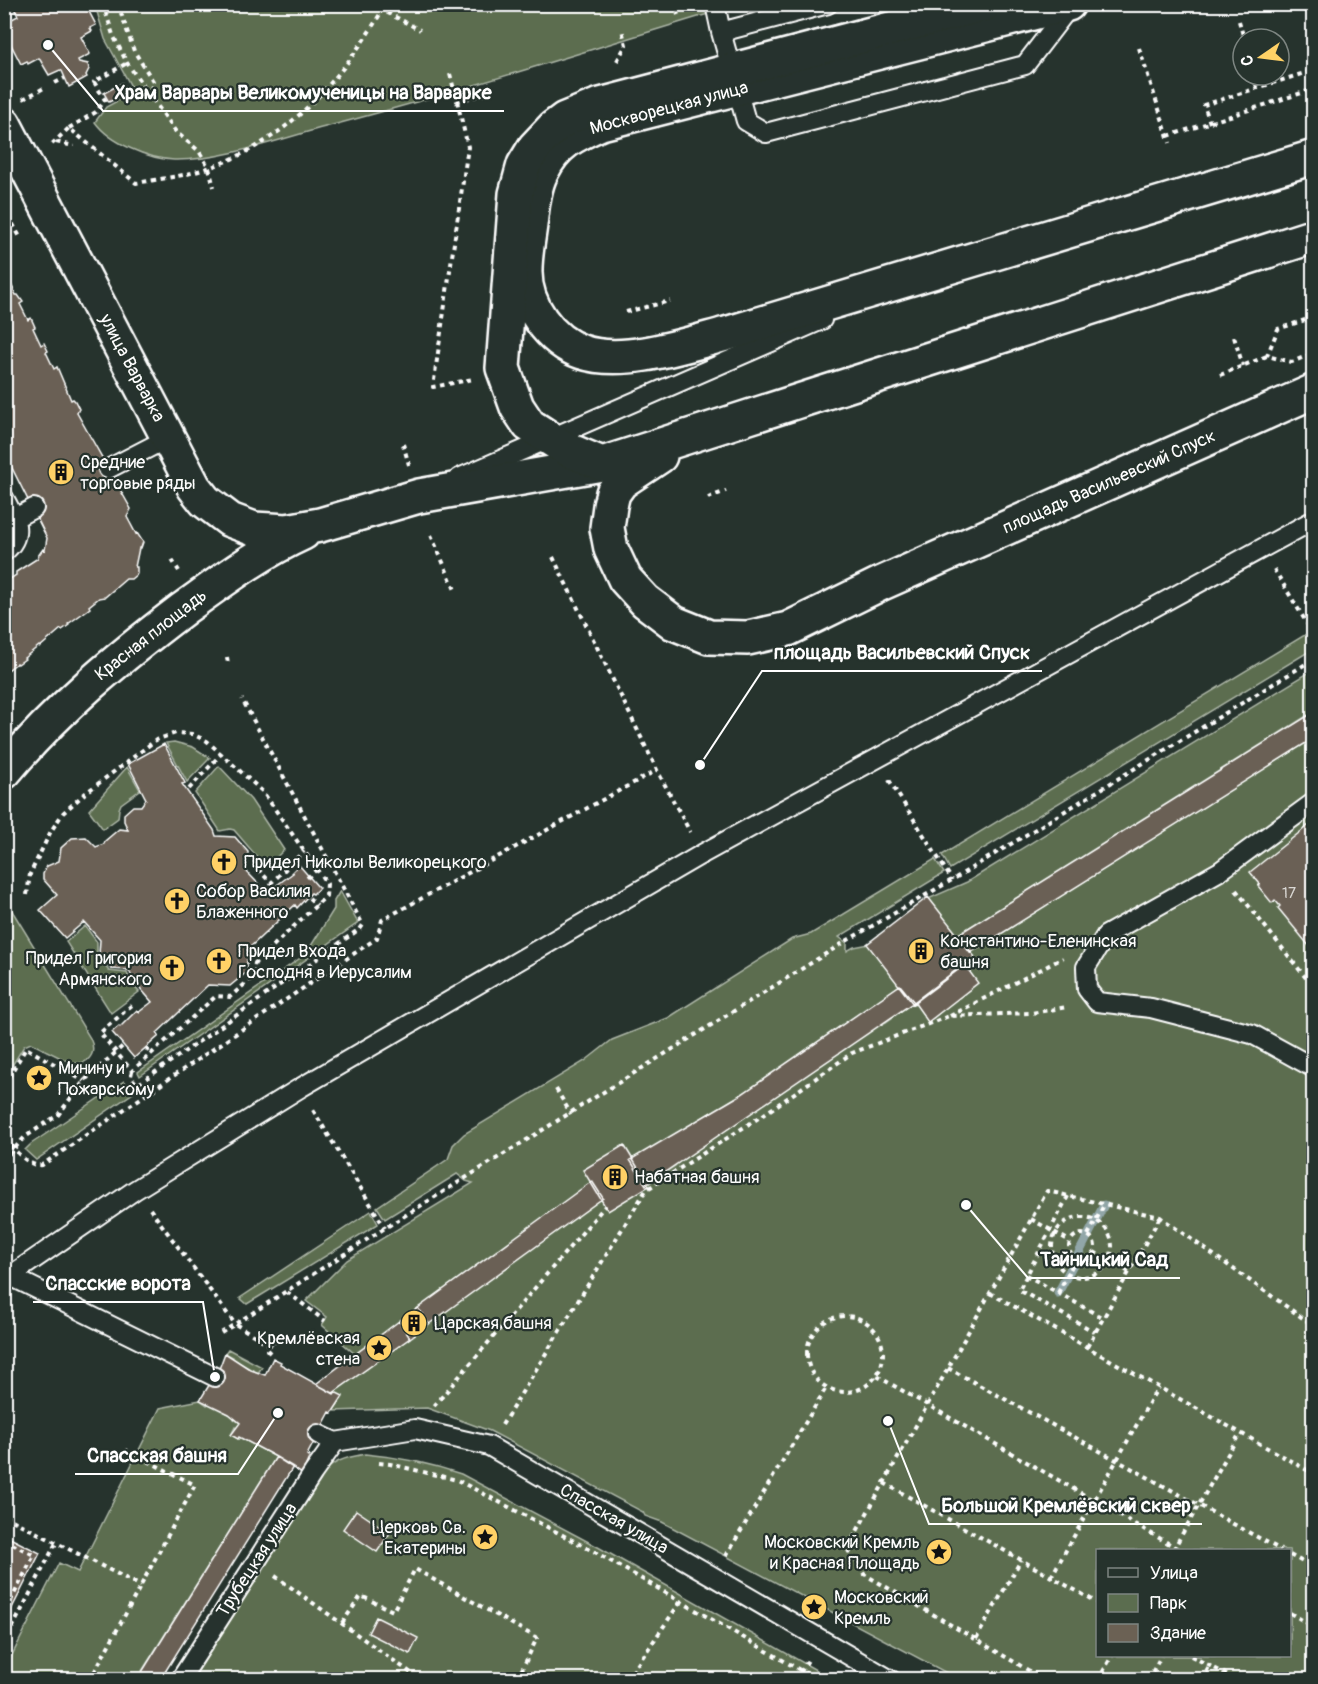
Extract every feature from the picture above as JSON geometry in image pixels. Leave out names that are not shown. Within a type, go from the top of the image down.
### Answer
[{"type":"street","name":"Москворецкая улица","points":[[985,4],[601,123],[569,138],[552,156],[542,172],[532,208],[525,272],[528,292],[536,312],[559,339],[580,351],[594,355],[631,355],[665,350],[726,334],[1314,157]]},
{"type":"street","name":"Москворецкая улица","points":[[602,464],[548,439],[529,426],[517,407],[503,368],[516,194],[524,165],[535,147],[547,134],[565,119],[597,106],[735,80],[1070,4]]},
{"type":"street","name":"улица Варварка","points":[[13,112],[168,438],[194,487],[205,501],[230,520],[254,529],[287,531],[320,525]]},
{"type":"street","points":[[320,525],[415,484],[602,464],[1314,236]]},
{"type":"street","name":"площадь Васильевский Спуск","points":[[695,435],[621,482],[613,493],[610,506],[607,528],[611,549],[625,579],[645,601],[674,623],[709,637],[748,638],[788,629],[880,584],[1314,391]]},
{"type":"street","name":"Красная площадь","points":[[4,772],[33,738],[107,668],[240,568],[272,547],[320,525]]},
{"type":"lane","points":[[715,4],[746,121],[766,133],[1025,65],[1070,4]]},
{"type":"lane","points":[[721,32],[828,4]]},
{"type":"lane","points":[[415,484],[548,439],[825,318],[986,256]]},
{"type":"lane","points":[[108,469],[168,438]]},
{"type":"lane","points":[[4,498],[17,522],[13,545],[4,552]]},
{"type":"lane","points":[[15,518],[34,508]]},
{"type":"lane","points":[[7,1276],[135,1190],[300,1088],[702,854],[1314,520]]},
{"type":"lane","points":[[1314,802],[1221,871],[1106,935],[1086,967],[1087,989],[1097,1002],[1151,1008],[1252,1034],[1314,1068]]},
{"type":"lane","points":[[7,1276],[214,1377]]},
{"type":"lane","name":"Спасская улица","points":[[335,1442],[414,1429],[489,1446],[891,1680]]},
{"type":"lane","points":[[318,1434],[335,1442]]},
{"type":"lane","name":"Трубецкая улица","points":[[180,1680],[335,1442]]},
{"type":"path","points":[[103,4],[113,35],[127,63],[176,132],[199,151],[209,168],[214,187]]},
{"type":"path","points":[[118,4],[134,51],[153,81],[150,94]]},
{"type":"path","points":[[371,4],[382,12],[420,30]]},
{"type":"path","points":[[69,128],[136,183],[209,168],[245,152],[288,125],[328,88],[354,57],[386,4]]},
{"type":"path","points":[[674,4],[678,15]]},
{"type":"path","points":[[1239,21],[1241,27]]},
{"type":"path","points":[[617,61],[626,45],[622,30]]},
{"type":"path","points":[[1139,48],[1170,143]]},
{"type":"path","points":[[46,146],[56,142],[69,128],[96,112],[105,100],[94,82],[127,63]]},
{"type":"path","points":[[1210,123],[1204,105],[1314,70]]},
{"type":"path","points":[[450,74],[468,147],[433,387],[482,378]]},
{"type":"path","points":[[55,83],[65,78]]},
{"type":"path","points":[[13,112],[44,88]]},
{"type":"path","points":[[1168,136],[1314,89]]},
{"type":"path","points":[[457,100],[490,93]]},
{"type":"path","points":[[56,142],[74,146]]},
{"type":"path","points":[[4,208],[20,237]]},
{"type":"path","points":[[626,312],[670,300]]},
{"type":"path","points":[[1267,356],[1278,329],[1314,317]]},
{"type":"path","points":[[1234,337],[1243,366]]},
{"type":"path","points":[[1220,375],[1267,356],[1292,362],[1314,353]]},
{"type":"path","points":[[403,444],[415,484]]},
{"type":"path","points":[[708,498],[726,491]]},
{"type":"path","points":[[431,535],[456,592]]},
{"type":"path","points":[[1262,549],[1314,635]]},
{"type":"path","points":[[553,557],[657,770],[702,854]]},
{"type":"path","points":[[172,560],[180,572]]},
{"type":"path","points":[[227,657],[228,663]]},
{"type":"path","points":[[221,1333],[385,1228],[848,940],[952,880],[1314,659]]},
{"type":"path","points":[[27,896],[30,874],[51,831],[63,813],[83,795],[156,740],[176,733],[192,734],[207,741],[262,792],[327,884],[326,896],[255,963],[253,977],[230,997],[216,996],[132,1071],[130,1076],[137,1084],[361,928],[363,925],[242,699]]},
{"type":"path","points":[[189,789],[220,754]]},
{"type":"path","points":[[876,759],[952,880]]},
{"type":"path","points":[[4,1139],[30,1164],[42,1165],[377,938],[382,920],[657,770]]},
{"type":"path","points":[[258,869],[271,883],[304,851]]},
{"type":"path","points":[[308,878],[317,869]]},
{"type":"path","points":[[1221,871],[1314,988]]},
{"type":"path","points":[[284,872],[288,877]]},
{"type":"path","points":[[309,898],[316,906]]},
{"type":"path","points":[[489,1446],[646,1190],[760,1117],[852,1053],[949,1016],[1106,935]]},
{"type":"path","points":[[949,1016],[1032,1013],[1097,1002]]},
{"type":"path","points":[[132,1005],[100,1034],[132,1071]]},
{"type":"path","points":[[118,1017],[123,1022]]},
{"type":"path","points":[[4,1162],[24,1137],[58,1115],[84,1080],[125,1044]]},
{"type":"path","points":[[4,1085],[26,1048],[84,1080]]},
{"type":"path","points":[[146,1048],[151,1054]]},
{"type":"path","points":[[300,1088],[385,1228]]},
{"type":"path","points":[[556,1089],[571,1114]]},
{"type":"path","points":[[135,1190],[235,1324],[270,1345]]},
{"type":"path","points":[[1045,1680],[864,1574],[847,1549],[1047,1191],[1160,1217],[1314,1326]]},
{"type":"path","points":[[1068,1196],[1019,1290],[1095,1332]]},
{"type":"path","points":[[1088,1235],[1104,1205]]},
{"type":"path","points":[[414,1429],[605,1206]]},
{"type":"path","points":[[1077,1217],[1095,1220],[1107,1231],[1111,1240],[1112,1250],[1109,1260],[1104,1267],[1087,1277],[1077,1276],[1061,1269],[1053,1254],[1056,1233],[1062,1225],[1077,1217]]},
{"type":"path","points":[[1087,1347],[1160,1217]]},
{"type":"path","points":[[1031,1219],[1070,1241]]},
{"type":"path","points":[[1076,1235],[1088,1235],[1095,1244],[1094,1252],[1084,1260],[1076,1258],[1070,1253],[1070,1241],[1076,1235]]},
{"type":"path","points":[[1094,1252],[1129,1272]]},
{"type":"path","points":[[1058,1293],[1076,1258]]},
{"type":"path","points":[[1026,1275],[1103,1318]]},
{"type":"path","points":[[286,1292],[325,1321]]},
{"type":"path","points":[[990,1293],[1313,1474]]},
{"type":"path","points":[[843,1316],[857,1318],[869,1324],[879,1335],[883,1349],[883,1363],[877,1376],[867,1386],[854,1392],[840,1393],[826,1388],[815,1379],[808,1367],[806,1353],[809,1339],[817,1327],[829,1319],[843,1316]]},
{"type":"path","points":[[270,1353],[267,1350],[273,1340],[277,1342]]},
{"type":"path","points":[[948,1368],[1277,1549]]},
{"type":"path","points":[[877,1376],[1174,1549],[1240,1433]]},
{"type":"path","points":[[1051,1577],[1158,1387]]},
{"type":"path","points":[[713,1577],[826,1388]]},
{"type":"path","points":[[90,1680],[195,1485],[126,1450]]},
{"type":"path","points":[[371,1462],[390,1464],[457,1480],[595,1552],[817,1680]]},
{"type":"path","points":[[884,1483],[1096,1602]]},
{"type":"path","points":[[4,1516],[141,1586]]},
{"type":"path","points":[[4,1540],[34,1555],[4,1614]]},
{"type":"path","points":[[4,1644],[56,1543]]},
{"type":"path","points":[[1291,1556],[1314,1568]]},
{"type":"path","points":[[976,1639],[1021,1560]]},
{"type":"path","points":[[342,1623],[361,1596],[393,1611],[415,1569],[537,1638],[517,1680]]},
{"type":"path","points":[[265,1570],[421,1680]]},
{"type":"path","points":[[4,1595],[12,1599]]},
{"type":"path","points":[[627,1680],[681,1601]]},
{"type":"path","points":[[1291,1614],[1314,1627]]},
{"type":"path","points":[[1098,1680],[1111,1657]]},
{"type":"path","points":[[1148,1680],[1160,1657]]},
{"type":"path","points":[[1193,1657],[1237,1680]]},
{"type":"path","points":[[1202,1680],[1210,1665]]},
{"type":"green space","points":[[95,5],[738,5],[428,99],[269,143],[210,157],[174,160],[153,157],[131,149],[110,137],[95,122],[106,107],[134,92],[105,39]]},
{"type":"green space","points":[[1308,633],[1313,642],[1313,649],[950,869],[942,855]]},
{"type":"green space","points":[[1313,670],[1313,712],[957,935],[928,899],[967,882]]},
{"type":"green space","points":[[1313,738],[1313,1679],[958,1679],[662,1522],[645,1516],[643,1512],[490,1431],[427,1408],[333,1411],[343,1397],[333,1393],[389,1329],[355,1354],[322,1325],[327,1317],[306,1301],[347,1260],[473,1183],[457,1174],[385,1219],[377,1207],[448,1159],[453,1145],[464,1134],[585,1061],[612,1040],[668,1018],[792,939],[811,934],[935,859],[944,873],[839,937],[847,943],[847,951],[869,944],[900,985],[768,1077],[886,1022],[914,1002],[928,1021],[946,1006],[970,972],[964,964],[970,953]],"holes":[[[750,1089],[675,1166],[649,1183],[592,1181],[644,1153]]]},
{"type":"green space","points":[[174,742],[193,747],[210,758],[187,782],[166,743]]},
{"type":"green space","points":[[219,766],[251,800],[284,850],[266,867],[234,830],[220,831],[195,793]]},
{"type":"green space","points":[[127,767],[140,790],[121,804],[118,818],[103,829],[89,810]]},
{"type":"green space","points":[[340,891],[358,923],[140,1076],[138,1072],[306,954],[334,909],[334,901]]},
{"type":"green space","points":[[11,909],[90,1038],[93,1050],[86,1061],[69,1062],[31,1043],[24,1046],[5,1077],[4,910]]},
{"type":"green space","points":[[85,926],[97,942],[97,956],[109,971],[127,973],[131,983],[139,992],[111,1013],[66,942]]},
{"type":"green space","points":[[124,1081],[133,1093],[36,1160],[25,1150],[31,1144]]},
{"type":"green space","points":[[371,1211],[378,1224],[247,1304],[240,1298]]},
{"type":"green space","points":[[228,1349],[262,1367],[258,1373],[232,1359],[233,1357],[225,1353]]},
{"type":"green space","points":[[200,1400],[235,1417],[234,1419],[240,1423],[231,1435],[276,1457],[137,1679],[5,1679],[4,1671],[59,1563],[78,1572],[160,1408]]},
{"type":"green space","points":[[365,1454],[413,1461],[461,1474],[598,1547],[832,1679],[184,1680],[318,1477],[339,1461]]},
{"type":"building","points":[[12,4],[85,4],[96,25],[90,28],[92,31],[81,37],[90,54],[78,60],[88,64],[87,77],[69,87],[62,71],[49,75],[39,58],[28,64],[27,61],[21,64],[4,31],[4,27],[8,25],[6,22],[18,16]]},
{"type":"building","points":[[122,83],[127,93],[109,102],[104,93]]},
{"type":"building","name":"Средние торговые ряды","points":[[5,271],[16,295],[23,302],[20,304],[28,320],[31,318],[41,345],[44,343],[54,369],[57,367],[71,400],[75,401],[79,409],[77,413],[131,509],[127,517],[143,542],[139,548],[135,567],[137,567],[137,574],[131,579],[126,579],[105,597],[99,598],[69,625],[4,673],[4,583],[38,558],[43,549],[45,550],[47,538],[4,452]]},
{"type":"building","points":[[1314,712],[1314,738],[988,942],[970,953],[957,935]]},
{"type":"building","name":"Собор Василия Блаженного","points":[[164,744],[185,783],[182,784],[216,836],[235,837],[248,852],[247,872],[270,896],[279,887],[277,885],[293,873],[299,865],[319,888],[297,908],[295,905],[247,950],[247,972],[230,986],[208,985],[157,1033],[159,1036],[134,1058],[112,1032],[137,1010],[139,1012],[152,1002],[134,981],[129,970],[111,969],[99,955],[100,940],[84,922],[65,938],[40,910],[57,895],[43,879],[43,874],[47,866],[59,861],[61,848],[72,838],[86,837],[96,847],[104,844],[119,829],[128,830],[124,814],[133,806],[141,806],[146,799],[128,764]]},
{"type":"building","points":[[1314,821],[1314,952],[1278,908],[1280,906],[1275,900],[1272,903],[1258,886],[1260,884],[1250,872]]},
{"type":"building","name":"Константино-Еленинская башня","points":[[928,897],[975,957],[913,1004],[867,944]]},
{"type":"building","points":[[964,964],[978,983],[928,1022],[914,1002]]},
{"type":"building","points":[[900,985],[914,1002],[646,1185],[630,1160],[742,1094]]},
{"type":"building","name":"Набатная башня","points":[[624,1145],[649,1186],[608,1211],[583,1170]]},
{"type":"building","points":[[592,1181],[603,1198],[429,1324],[418,1308]]},
{"type":"building","name":"Царская башня","points":[[418,1308],[429,1324],[410,1338],[399,1321]]},
{"type":"building","points":[[399,1321],[410,1338],[333,1393],[316,1384]]},
{"type":"building","points":[[225,1353],[251,1370],[265,1375],[273,1358],[334,1394],[335,1392],[343,1396],[332,1413],[330,1412],[307,1455],[310,1456],[302,1474],[276,1457],[231,1435],[240,1423],[229,1414],[200,1400],[219,1369]]},
{"type":"building","points":[[276,1457],[293,1467],[160,1680],[137,1680]]},
{"type":"building","points":[[356,1510],[390,1533],[377,1552],[343,1529]]},
{"type":"building","points":[[4,1535],[40,1553],[4,1624]]},
{"type":"building","points":[[376,1617],[418,1638],[410,1654],[368,1633]]},
{"type":"waterway","points":[[1058,1293],[1104,1205]]},
{"type":"place","name":"Храм Варвары Великомученицы на Варварке","points":[[48,45]]},
{"type":"place","name":"Средние торговые ряды","points":[[61,472]]},
{"type":"place","name":"площадь Васильевский Спуск","points":[[700,765]]},
{"type":"place","name":"Придел Николы Великорецкого","points":[[224,862]]},
{"type":"place","name":"Собор Василия Блаженного","points":[[177,901]]},
{"type":"place","name":"Константино-Еленинская башня","points":[[921,951]]},
{"type":"place","name":"Придел Входа Господня в Иерусалим","points":[[219,961]]},
{"type":"place","name":"Придел Григория Армянского","points":[[172,968]]},
{"type":"place","name":"Минину и Пожарскому","points":[[39,1078]]},
{"type":"place","name":"Набатная башня","points":[[615,1177]]},
{"type":"place","name":"Тайницкий Сад","points":[[966,1205]]},
{"type":"place","name":"Царская башня","points":[[414,1323]]},
{"type":"place","name":"Кремлёвская стена","points":[[379,1348]]},
{"type":"place","name":"Спасские ворота","points":[[215,1377]]},
{"type":"place","name":"Спасская башня","points":[[278,1413]]},
{"type":"place","name":"Большой Кремлёвский сквер","points":[[888,1421]]},
{"type":"place","name":"Церковь Св. Екатерины","points":[[485,1537]]},
{"type":"place","name":"Московский Кремль и Красная Площадь","points":[[939,1552]]},
{"type":"place","name":"Московский Кремль","points":[[814,1607]]}]
